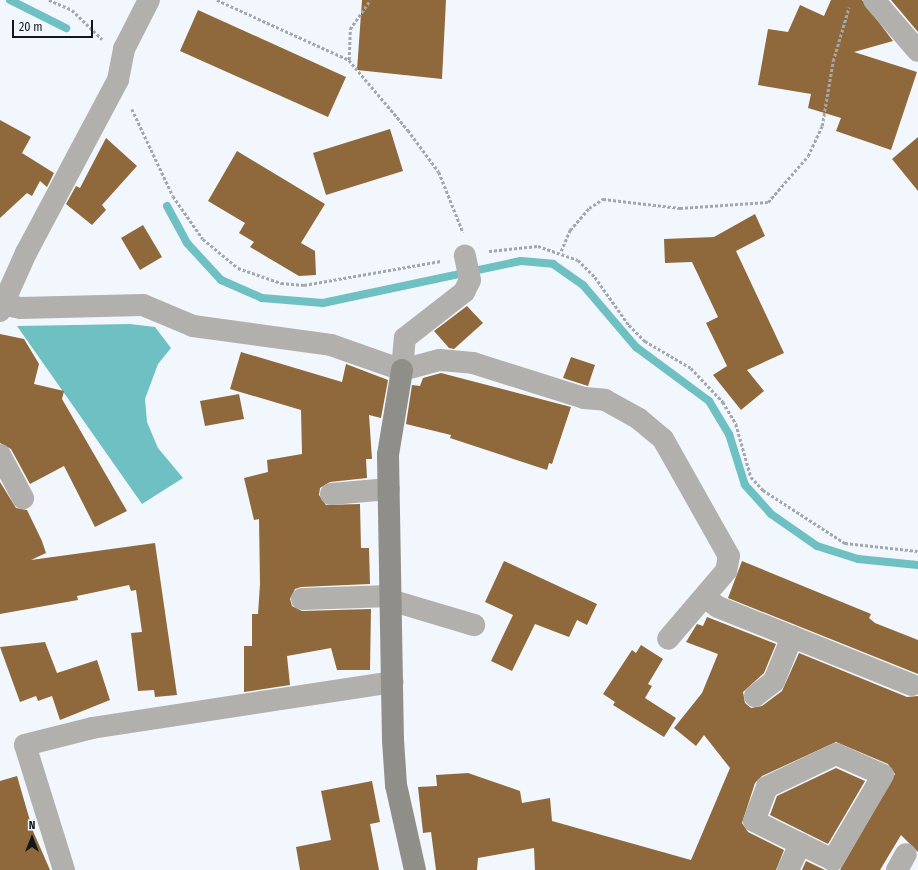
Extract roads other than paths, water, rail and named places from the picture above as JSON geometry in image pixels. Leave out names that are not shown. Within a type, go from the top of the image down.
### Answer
[{"type":"street","points":[[149,0],[120,70],[1,306],[20,308],[143,305],[193,326],[331,345],[402,370],[440,360],[473,363],[584,398],[605,400],[639,419],[663,439],[729,556],[726,572],[668,639]]},
{"type":"street","points":[[874,0],[918,50]]},
{"type":"street","points":[[415,870],[396,785],[390,598],[389,489],[393,407],[402,370],[405,338],[464,292],[470,280],[467,256]]},
{"type":"street","points":[[0,455],[23,498]]},
{"type":"street","points":[[331,494],[389,489]]},
{"type":"street","points":[[705,597],[718,607],[912,685]]},
{"type":"street","points":[[302,599],[390,598],[474,625]]},
{"type":"street","points":[[755,696],[774,682],[792,637]]},
{"type":"street","points":[[64,870],[25,745],[92,728],[392,682]]},
{"type":"street","points":[[836,754],[883,775],[834,860],[800,844],[754,821],[767,788],[836,754]]},
{"type":"street","points":[[788,870],[800,844]]},
{"type":"water","points":[[130,324],[155,327],[171,348],[158,364],[145,399],[147,422],[158,448],[183,478],[142,504],[17,326]]},
{"type":"waterway","points":[[10,0],[66,28]]},
{"type":"waterway","points":[[167,206],[187,243],[221,280],[262,298],[323,303],[521,261],[553,264],[583,285],[636,347],[709,401],[729,434],[745,485],[771,514],[817,546],[858,559],[918,565]]}]
